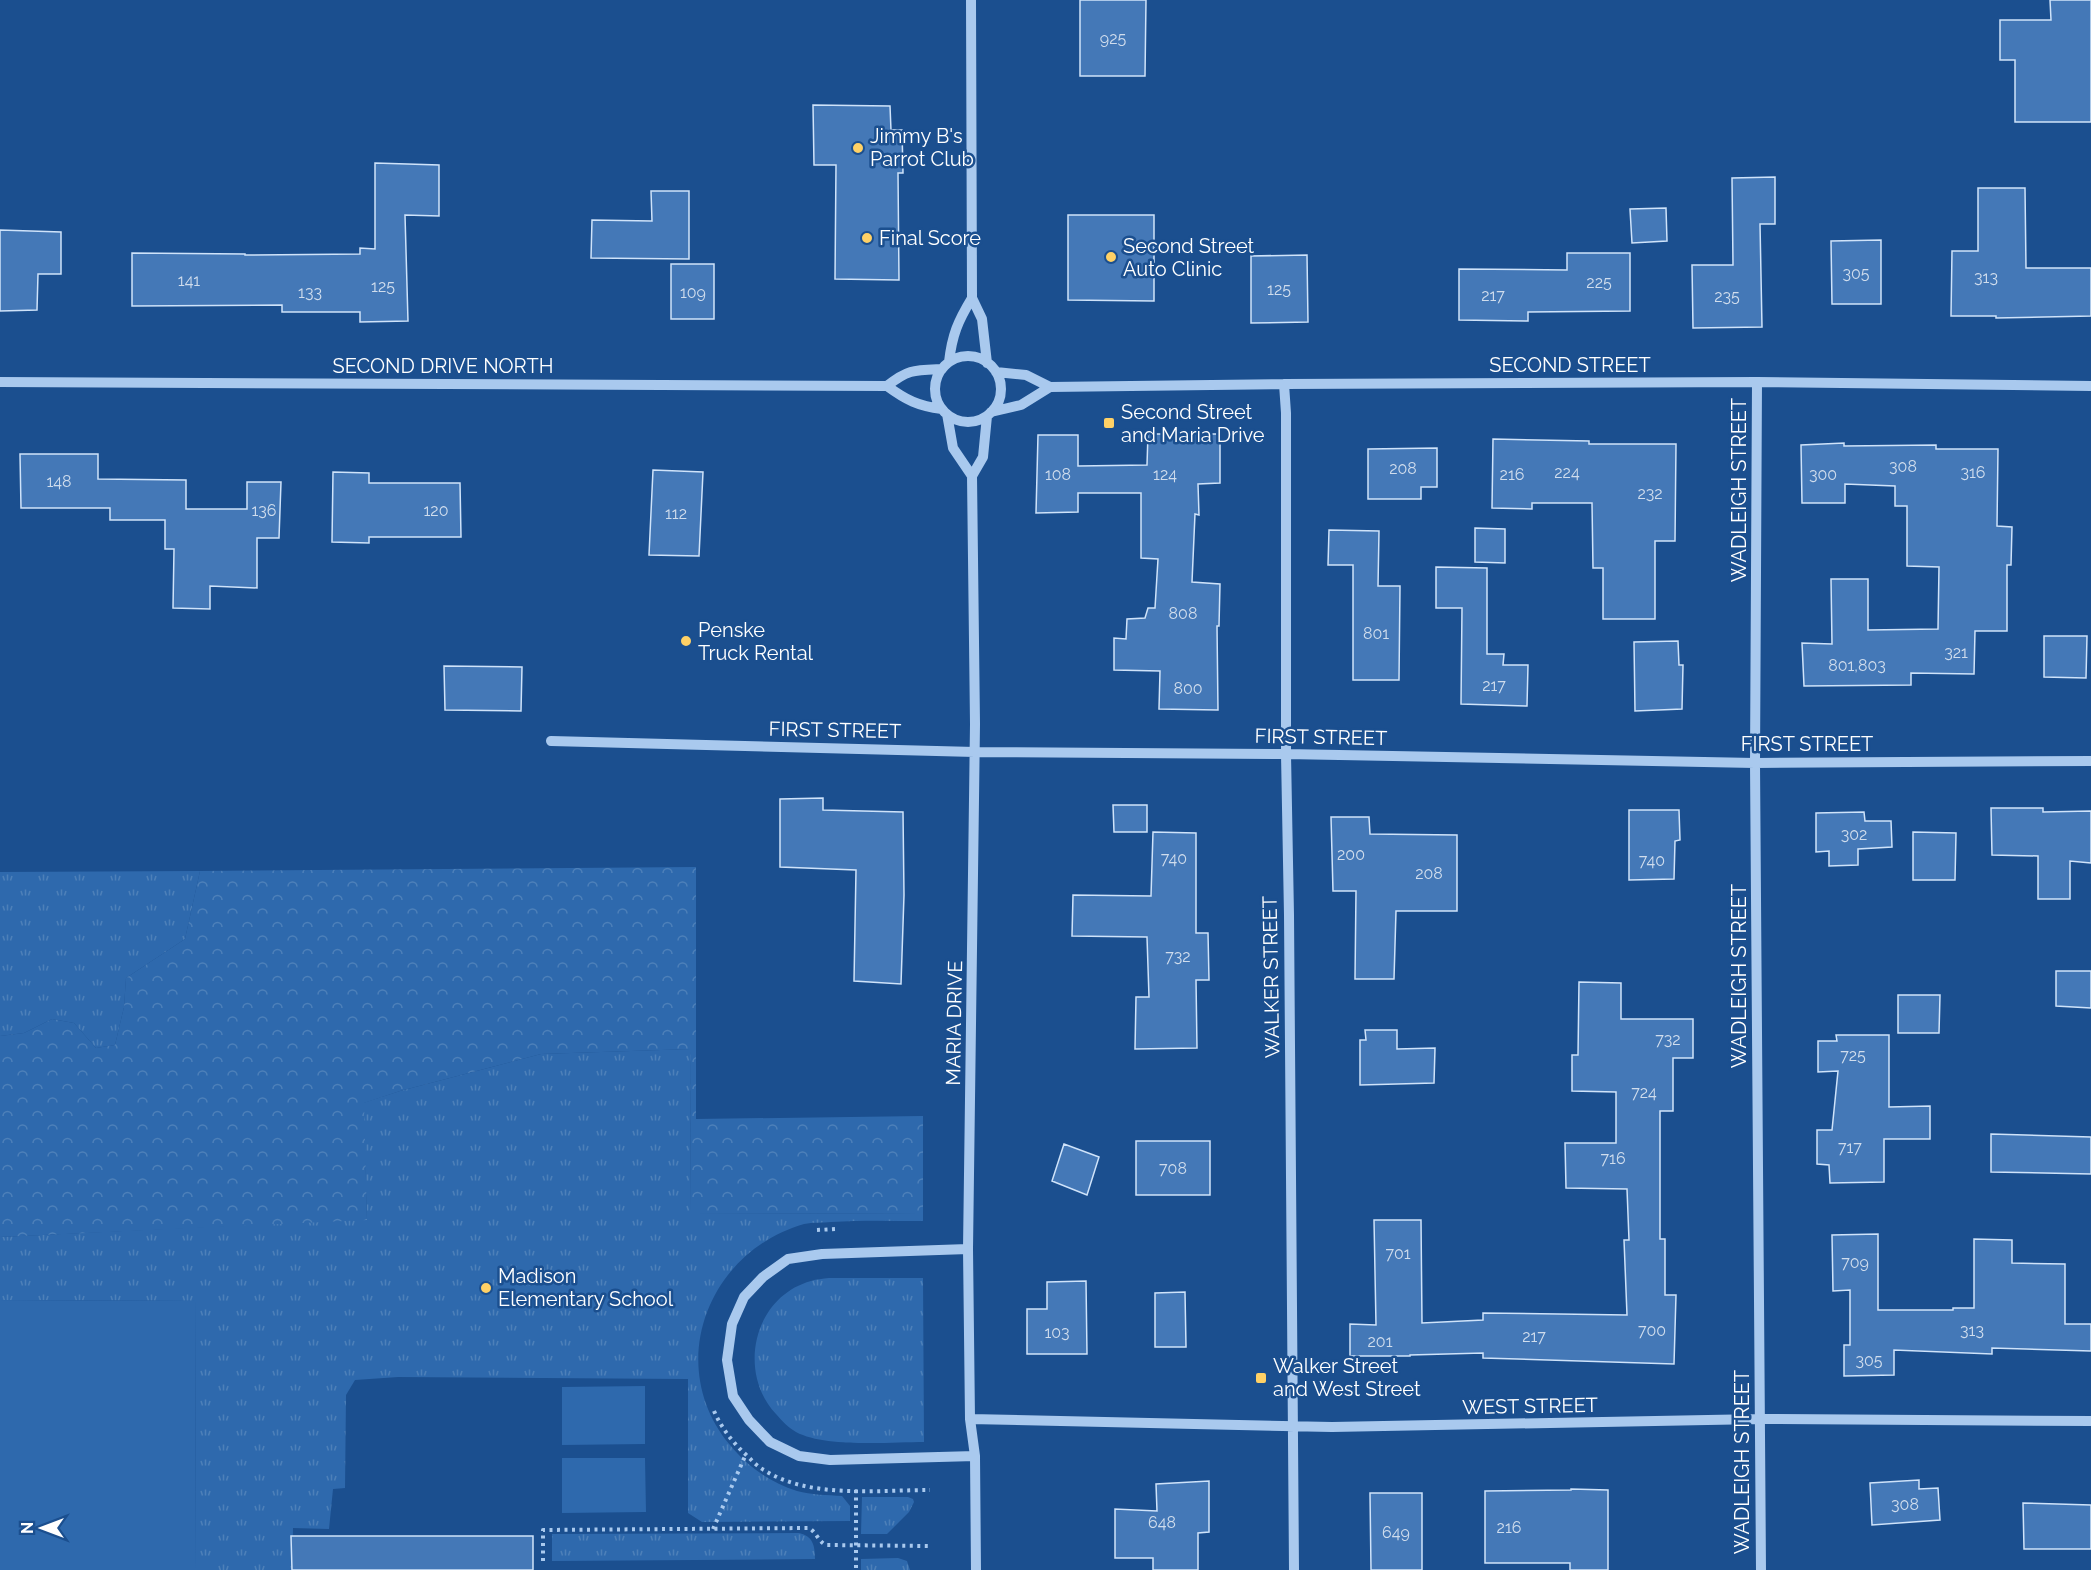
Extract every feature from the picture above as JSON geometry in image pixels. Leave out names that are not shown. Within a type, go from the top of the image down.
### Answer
[{"type":"street","points":[[971,0],[972,298],[982,319],[987,363]]},
{"type":"street","points":[[972,298],[960,317],[951,339],[945,365],[935,386],[936,396],[945,412],[953,448],[972,476],[983,457],[989,414],[999,399],[1001,388],[996,372],[987,363],[974,356],[963,356],[945,365],[906,372],[886,386],[907,401],[945,412],[956,420],[967,422],[978,421],[989,414],[1021,405],[1050,387]]},
{"type":"street","points":[[996,372],[1026,375],[1050,387]]},
{"type":"street","name":"SECOND DRIVE NORTH","points":[[0,382],[886,386]]},
{"type":"street","name":"SECOND STREET","points":[[1050,387],[1757,382],[2091,386]]},
{"type":"street","name":"WADLEIGH STREET","points":[[1757,382],[1755,763],[1761,1570]]},
{"type":"street","name":"WALKER STREET","points":[[1284,384],[1294,1570]]},
{"type":"street","name":"MARIA DRIVE","points":[[972,476],[975,752],[968,1249],[970,1419],[975,1456],[976,1570]]},
{"type":"street","name":"FIRST STREET","points":[[551,741],[975,752],[1286,754],[1755,763],[2091,761]]},
{"type":"street","points":[[968,1249],[822,1254],[788,1259],[763,1277],[744,1297],[732,1324],[727,1360],[733,1396],[749,1420],[770,1442],[799,1456],[830,1460],[975,1456]]},
{"type":"street","name":"WEST STREET","points":[[970,1419],[1292,1427],[1760,1419],[2091,1421]]},
{"type":"path","points":[[811,1231],[846,1229]]},
{"type":"path","points":[[711,1403],[718,1420],[731,1439],[762,1470],[782,1480],[811,1488],[930,1490]]},
{"type":"path","points":[[713,1529],[746,1454]]},
{"type":"path","points":[[856,1490],[856,1570]]},
{"type":"path","points":[[543,1561],[543,1530],[809,1528],[825,1545],[930,1546]]},
{"type":"green space","points":[[696,867],[696,1119],[923,1116],[923,1213],[690,1214],[691,1049],[541,1054],[400,1091],[364,1103],[367,1220],[0,1237],[0,1036],[24,1033],[52,1019],[74,1023],[96,1048],[115,1045],[124,1007],[126,978],[185,939],[200,871]]},
{"type":"green space","points":[[200,871],[185,939],[126,978],[124,1007],[115,1045],[96,1048],[74,1023],[52,1019],[24,1033],[0,1036],[0,872]]},
{"type":"green space","points":[[691,1049],[690,1214],[923,1213],[923,1221],[807,1223],[770,1238],[742,1259],[721,1285],[706,1315],[699,1348],[700,1381],[710,1414],[730,1445],[752,1467],[778,1483],[802,1492],[842,1496],[850,1506],[850,1521],[702,1522],[688,1513],[688,1379],[398,1377],[355,1380],[346,1395],[345,1488],[333,1489],[329,1529],[293,1528],[292,1570],[195,1570],[196,1301],[0,1300],[0,1237],[367,1219],[363,1103],[541,1054]]},
{"type":"green space","points":[[923,1278],[924,1442],[858,1443],[809,1437],[796,1432],[786,1424],[764,1397],[757,1378],[755,1358],[757,1338],[764,1319],[776,1303],[791,1290],[813,1280]]},
{"type":"green space","points":[[0,1300],[196,1301],[195,1570],[0,1570]]},
{"type":"green space","points":[[645,1386],[645,1444],[562,1445],[562,1387]]},
{"type":"green space","points":[[562,1458],[645,1458],[646,1512],[562,1513]]},
{"type":"green space","points":[[862,1497],[908,1497],[914,1502],[909,1512],[887,1534],[861,1534]]},
{"type":"green space","points":[[799,1533],[807,1536],[812,1542],[815,1559],[552,1561],[552,1534]]},
{"type":"green space","points":[[898,1558],[907,1561],[910,1570],[861,1570],[861,1559]]},
{"type":"building","points":[[1080,0],[1146,0],[1145,76],[1080,76]]},
{"type":"building","points":[[2050,0],[2091,0],[2091,122],[2015,122],[2015,60],[2000,60],[2000,20],[2051,20]]},
{"type":"building","points":[[813,105],[890,106],[891,130],[902,130],[903,173],[898,173],[899,280],[835,279],[836,165],[814,165]]},
{"type":"building","points":[[375,163],[439,165],[439,216],[405,215],[408,321],[360,322],[360,312],[282,312],[282,305],[132,306],[132,253],[360,254],[360,248],[375,249]]},
{"type":"building","points":[[1775,177],[1775,224],[1760,224],[1762,327],[1693,328],[1692,265],[1733,265],[1732,178]]},
{"type":"building","points":[[1978,188],[2025,188],[2026,268],[2091,268],[2091,316],[1996,318],[1996,316],[1951,316],[1952,251],[1978,251]]},
{"type":"building","points":[[651,191],[689,191],[689,259],[591,258],[592,220],[652,221]]},
{"type":"building","points":[[1666,208],[1667,241],[1632,243],[1630,209]]},
{"type":"building","name":"Second Street Auto Clinic","points":[[1068,215],[1154,215],[1154,301],[1068,300]]},
{"type":"building","points":[[0,230],[61,232],[61,274],[38,274],[37,310],[0,311]]},
{"type":"building","points":[[1881,240],[1881,304],[1832,304],[1831,241]]},
{"type":"building","points":[[1567,253],[1630,253],[1630,311],[1528,312],[1528,321],[1459,320],[1459,269],[1567,270]]},
{"type":"building","points":[[1307,255],[1308,322],[1251,323],[1251,256]]},
{"type":"building","points":[[671,264],[714,264],[714,319],[671,319]]},
{"type":"building","points":[[1148,434],[1220,434],[1220,483],[1198,484],[1199,515],[1195,514],[1192,582],[1220,584],[1219,626],[1217,626],[1218,710],[1159,709],[1160,671],[1114,670],[1114,638],[1126,639],[1127,619],[1145,618],[1148,608],[1155,608],[1158,559],[1141,558],[1141,493],[1078,493],[1078,512],[1036,513],[1038,435],[1078,435],[1078,466],[1147,465]]},
{"type":"building","points":[[1493,439],[1589,441],[1589,444],[1676,444],[1675,541],[1655,541],[1655,619],[1603,619],[1603,568],[1593,568],[1592,503],[1532,503],[1532,509],[1492,508]]},
{"type":"building","points":[[1844,443],[1844,446],[1936,445],[1936,449],[1998,449],[1997,526],[2012,527],[2011,565],[2007,565],[2007,631],[1975,631],[1974,674],[1911,673],[1911,685],[1804,686],[1802,643],[1832,644],[1831,579],[1868,579],[1868,630],[1938,629],[1939,567],[1907,566],[1907,506],[1895,506],[1895,486],[1845,484],[1845,503],[1802,503],[1801,445]]},
{"type":"building","points":[[1437,448],[1437,487],[1421,487],[1421,499],[1368,499],[1368,449]]},
{"type":"building","points":[[20,454],[98,454],[98,479],[186,480],[186,509],[247,509],[247,482],[281,482],[279,538],[257,538],[257,588],[210,586],[210,609],[173,608],[174,549],[165,549],[165,520],[110,520],[110,508],[21,508]]},
{"type":"building","points":[[653,470],[703,472],[699,556],[649,555]]},
{"type":"building","points":[[333,472],[369,473],[369,483],[460,483],[461,537],[369,537],[369,543],[332,542]]},
{"type":"building","points":[[1475,528],[1505,529],[1505,563],[1475,562]]},
{"type":"building","points":[[1329,530],[1379,531],[1378,586],[1400,586],[1399,680],[1353,680],[1353,565],[1328,565]]},
{"type":"building","points":[[1436,567],[1487,568],[1487,654],[1504,654],[1503,665],[1528,665],[1527,706],[1461,704],[1462,608],[1436,608]]},
{"type":"building","points":[[2044,636],[2087,636],[2086,678],[2044,677]]},
{"type":"building","points":[[1678,641],[1679,665],[1683,665],[1682,709],[1635,711],[1634,642]]},
{"type":"building","points":[[444,666],[522,667],[521,711],[445,710]]},
{"type":"building","points":[[823,798],[823,810],[903,812],[904,895],[901,984],[854,981],[856,870],[780,867],[780,799]]},
{"type":"building","points":[[1113,805],[1147,805],[1147,832],[1114,832]]},
{"type":"building","points":[[1991,808],[2043,808],[2043,812],[2091,811],[2091,863],[2070,861],[2070,899],[2038,899],[2038,856],[1992,855]]},
{"type":"building","points":[[1629,810],[1679,810],[1680,840],[1675,841],[1674,879],[1629,880]]},
{"type":"building","points":[[1864,812],[1865,821],[1891,821],[1892,847],[1858,849],[1858,865],[1829,866],[1829,851],[1816,852],[1816,813]]},
{"type":"building","points":[[1331,817],[1369,817],[1370,834],[1457,835],[1457,911],[1396,911],[1394,979],[1355,979],[1356,891],[1333,891]]},
{"type":"building","points":[[1153,832],[1196,833],[1196,933],[1208,933],[1209,980],[1196,980],[1197,1048],[1135,1049],[1136,997],[1149,997],[1147,937],[1072,936],[1073,895],[1151,896]]},
{"type":"building","points":[[1913,832],[1956,833],[1955,880],[1913,880]]},
{"type":"building","points":[[2056,971],[2091,971],[2091,1008],[2056,1006]]},
{"type":"building","points":[[1579,982],[1621,983],[1621,1019],[1693,1019],[1693,1058],[1673,1058],[1673,1111],[1660,1111],[1660,1239],[1665,1239],[1665,1295],[1676,1295],[1674,1364],[1483,1358],[1483,1353],[1350,1356],[1350,1324],[1376,1325],[1374,1220],[1421,1220],[1422,1323],[1483,1320],[1483,1313],[1627,1315],[1624,1240],[1629,1240],[1627,1189],[1566,1188],[1565,1143],[1616,1143],[1616,1092],[1572,1091],[1572,1055],[1578,1055]]},
{"type":"building","points":[[1898,995],[1940,995],[1939,1033],[1898,1033]]},
{"type":"building","points":[[1365,1030],[1397,1030],[1397,1049],[1435,1048],[1434,1083],[1360,1085],[1360,1040],[1366,1040]]},
{"type":"building","points":[[1836,1035],[1889,1035],[1889,1107],[1930,1106],[1930,1139],[1884,1139],[1884,1182],[1830,1183],[1829,1165],[1817,1164],[1817,1130],[1832,1130],[1838,1071],[1818,1072],[1818,1041],[1837,1041]]},
{"type":"building","points":[[1991,1134],[2091,1137],[2091,1174],[1991,1172]]},
{"type":"building","points":[[1136,1141],[1210,1141],[1210,1195],[1136,1195]]},
{"type":"building","points":[[1064,1144],[1099,1157],[1087,1195],[1052,1181]]},
{"type":"building","points":[[1878,1234],[1878,1310],[1974,1308],[1974,1239],[2012,1240],[2012,1263],[2065,1264],[2065,1324],[2091,1324],[2091,1351],[1992,1348],[1992,1354],[1894,1350],[1894,1375],[1844,1376],[1844,1345],[1850,1345],[1850,1290],[1833,1291],[1832,1235]]},
{"type":"building","points":[[1086,1281],[1087,1354],[1027,1354],[1027,1309],[1047,1309],[1047,1282]]},
{"type":"building","points":[[1185,1292],[1186,1347],[1155,1347],[1155,1293]]},
{"type":"building","points":[[1919,1480],[1919,1489],[1938,1488],[1940,1520],[1872,1525],[1870,1483]]},
{"type":"building","points":[[1209,1481],[1209,1532],[1198,1533],[1198,1570],[1153,1570],[1153,1558],[1115,1558],[1115,1509],[1157,1511],[1156,1484]]},
{"type":"building","points":[[1608,1490],[1608,1570],[1570,1570],[1570,1563],[1485,1563],[1485,1491]]},
{"type":"building","points":[[1370,1493],[1422,1493],[1422,1570],[1371,1570]]},
{"type":"building","points":[[2023,1503],[2091,1505],[2091,1549],[2024,1549]]},
{"type":"building","points":[[291,1536],[533,1536],[533,1570],[292,1570]]},
{"type":"place","name":"Jimmy B's Parrot Club","points":[[858,148]]},
{"type":"place","name":"Final Score","points":[[867,238]]},
{"type":"place","name":"Second Street Auto Clinic","points":[[1111,257]]},
{"type":"place","name":"Second Street and Maria Drive","points":[[1109,423]]},
{"type":"place","name":"Penske Truck Rental","points":[[686,641]]},
{"type":"place","name":"Madison Elementary School","points":[[486,1288]]},
{"type":"place","name":"Walker Street and West Street","points":[[1261,1378]]}]
